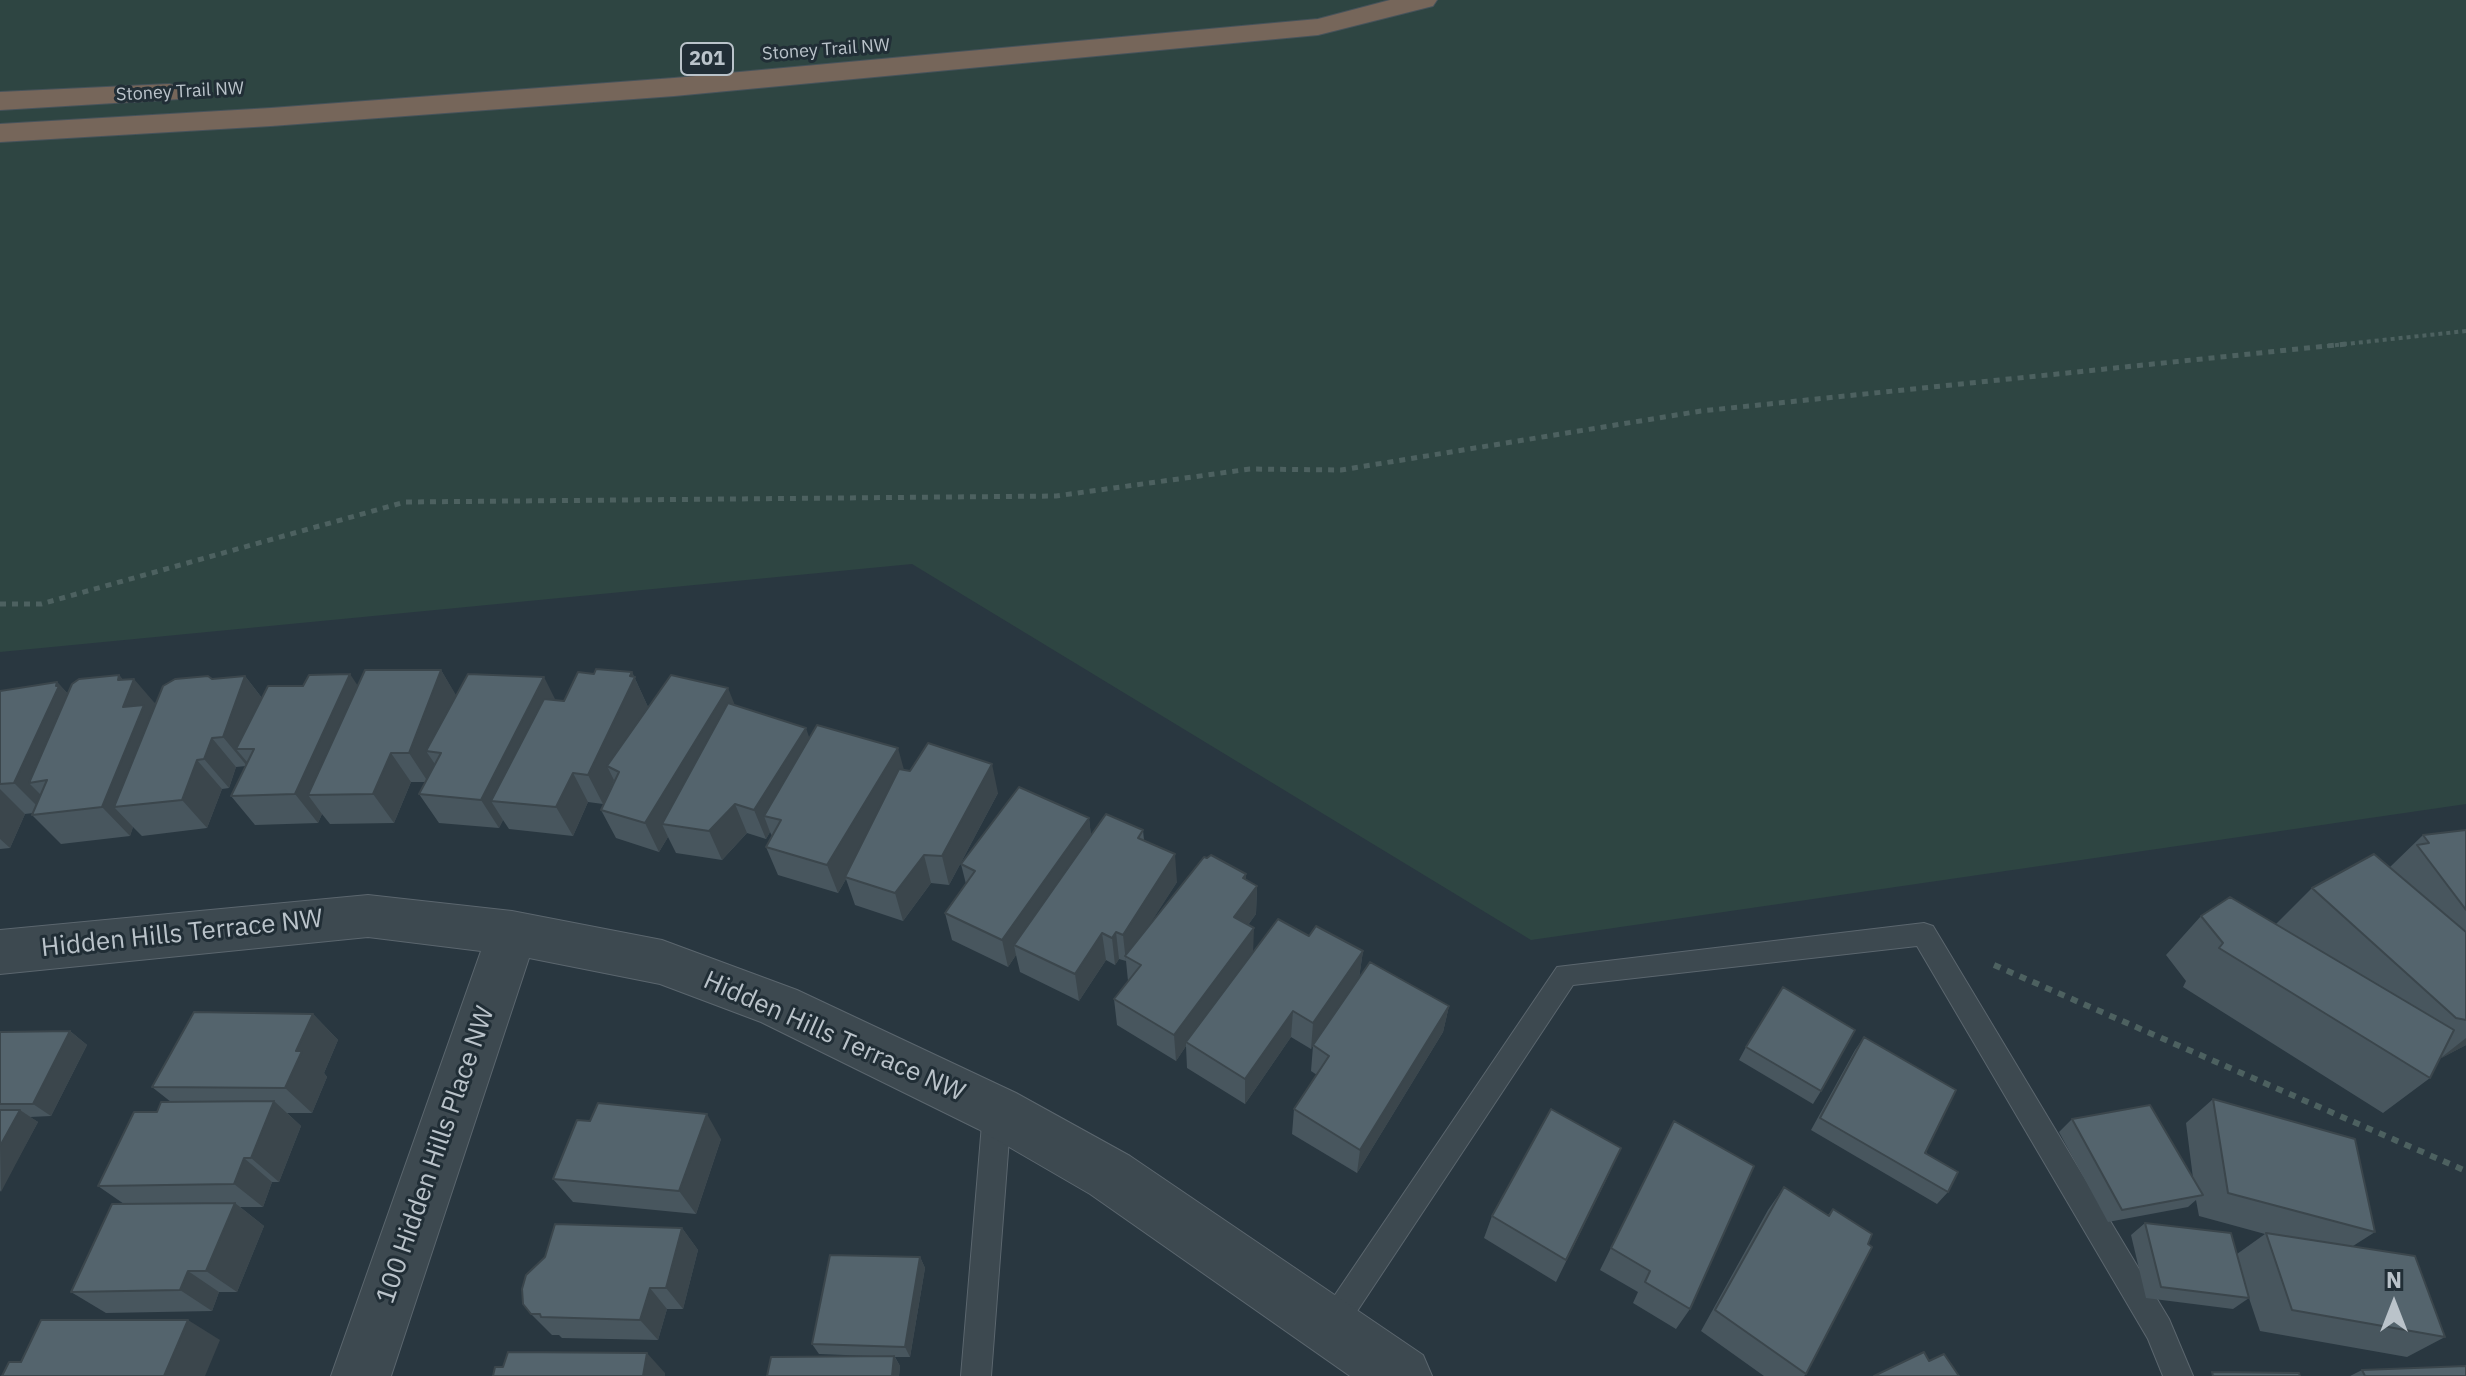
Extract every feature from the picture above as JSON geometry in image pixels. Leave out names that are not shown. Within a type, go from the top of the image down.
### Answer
[{"type":"highway","name":"Stoney Trail NW","points":[[334,85],[875,47],[1412,0]]},
{"type":"highway","points":[[0,133],[271,117],[674,87],[1318,27],[1423,0]]},
{"type":"highway","name":"Stoney Trail NW","points":[[0,101],[191,92]]},
{"type":"street","name":"Hidden Hills Terrace NW","points":[[2,955],[368,916],[512,933],[677,968],[779,1006],[997,1111],[1110,1175],[1402,1376]]},
{"type":"street","name":"100 Hidden Hills Place NW","points":[[361,1376],[512,933]]},
{"type":"lane","points":[[1329,1328],[1566,975],[1924,934],[2159,1329],[2178,1376]]},
{"type":"lane","points":[[976,1376],[997,1111]]},
{"type":"path","points":[[0,604],[41,604],[405,502],[1056,496],[1250,469],[1341,470],[1701,411],[2466,331]]},
{"type":"path","points":[[1924,934],[2466,1171]]},
{"type":"green space","points":[[0,0],[2466,0],[2466,804],[1531,940],[912,564],[0,652]]},
{"type":"building","points":[[596,669],[632,672],[630,676],[635,677],[588,775],[573,773],[556,807],[491,801],[544,699],[564,701],[578,672],[594,674]]},
{"type":"building","points":[[365,670],[441,670],[409,753],[391,753],[373,794],[308,795]]},
{"type":"building","points":[[350,674],[295,794],[231,796],[254,749],[236,749],[268,686],[303,686],[309,675]]},
{"type":"building","points":[[468,674],[544,677],[481,800],[419,794],[441,753],[426,751]]},
{"type":"building","points":[[119,675],[118,680],[134,679],[123,707],[144,705],[102,807],[32,815],[47,780],[29,783],[72,684],[79,679]]},
{"type":"building","points":[[671,675],[728,688],[645,823],[601,810],[619,772],[607,766]]},
{"type":"building","points":[[208,676],[212,679],[245,676],[223,737],[212,738],[204,759],[197,760],[182,800],[114,807],[163,686],[175,679]]},
{"type":"building","points":[[57,682],[56,686],[59,686],[14,783],[0,784],[0,691]]},
{"type":"building","points":[[728,703],[806,728],[754,810],[735,804],[709,831],[662,824]]},
{"type":"building","points":[[817,725],[898,748],[827,865],[766,847],[781,820],[764,816]]},
{"type":"building","points":[[928,743],[992,764],[942,856],[924,855],[895,893],[845,877],[899,769],[910,771]]},
{"type":"building","points":[[1019,787],[1089,818],[1002,940],[945,913],[975,871],[961,864]]},
{"type":"building","points":[[1106,814],[1143,830],[1138,838],[1175,854],[1123,935],[1116,932],[1112,938],[1102,933],[1075,974],[1014,945]]},
{"type":"building","points":[[2466,830],[2466,910],[2417,845],[2429,843],[2423,835]]},
{"type":"building","points":[[2374,854],[2466,932],[2466,1020],[2456,1018],[2312,888]]},
{"type":"building","points":[[1211,855],[1246,874],[1243,878],[1257,886],[1234,917],[1254,928],[1174,1035],[1114,999],[1141,965],[1125,956],[1204,857]]},
{"type":"building","points":[[2230,897],[2454,1030],[2430,1078],[2219,948],[2223,943],[2201,916]]},
{"type":"building","points":[[1278,919],[1309,936],[1316,926],[1363,951],[1313,1023],[1293,1011],[1245,1079],[1186,1042]]},
{"type":"building","points":[[1370,962],[1449,1006],[1360,1150],[1294,1109],[1329,1056],[1313,1045]]},
{"type":"building","points":[[1783,987],[1855,1030],[1821,1091],[1746,1047]]},
{"type":"building","points":[[194,1012],[313,1014],[296,1051],[302,1051],[285,1088],[152,1087]]},
{"type":"building","points":[[70,1031],[33,1104],[0,1104],[0,1032]]},
{"type":"building","points":[[1864,1037],[1956,1090],[1925,1153],[1958,1172],[1948,1192],[1820,1118]]},
{"type":"building","points":[[2213,1099],[2355,1139],[2375,1232],[2228,1193]]},
{"type":"building","points":[[274,1101],[251,1158],[244,1158],[234,1184],[98,1186],[134,1112],[157,1112],[161,1102]]},
{"type":"building","points":[[598,1103],[707,1114],[679,1191],[553,1179],[577,1120],[590,1121]]},
{"type":"building","points":[[2150,1105],[2203,1195],[2122,1210],[2072,1119]]},
{"type":"building","points":[[1551,1109],[1621,1148],[1566,1260],[1492,1216]]},
{"type":"building","points":[[0,1110],[20,1110],[0,1146]]},
{"type":"building","points":[[1674,1121],[1754,1166],[1690,1309],[1645,1282],[1650,1271],[1611,1248]]},
{"type":"building","points":[[1784,1187],[1829,1216],[1833,1209],[1872,1234],[1868,1244],[1872,1247],[1806,1374],[1715,1310]]},
{"type":"building","points":[[235,1203],[206,1271],[188,1271],[180,1290],[71,1292],[112,1204]]},
{"type":"building","points":[[2145,1223],[2231,1233],[2249,1298],[2161,1287]]},
{"type":"building","points":[[555,1224],[682,1228],[666,1288],[650,1288],[640,1320],[541,1317],[540,1314],[531,1314],[523,1304],[522,1289],[526,1275],[545,1257]]},
{"type":"building","points":[[2266,1233],[2415,1256],[2445,1337],[2292,1310]]},
{"type":"building","points":[[830,1255],[920,1257],[905,1347],[812,1344]]},
{"type":"building","points":[[41,1320],[188,1320],[164,1376],[2,1376],[9,1362],[21,1362]]},
{"type":"building","points":[[508,1352],[647,1353],[643,1376],[493,1376],[495,1367],[503,1367]]},
{"type":"building","points":[[1924,1352],[1929,1361],[1944,1354],[1959,1376],[1874,1376]]},
{"type":"building","points":[[894,1356],[892,1376],[767,1376],[771,1357]]},
{"type":"building","points":[[2466,1366],[2466,1376],[2365,1376],[2362,1370]]},
{"type":"building","points":[[2212,1372],[2299,1373],[2300,1376],[2213,1376]]}]
